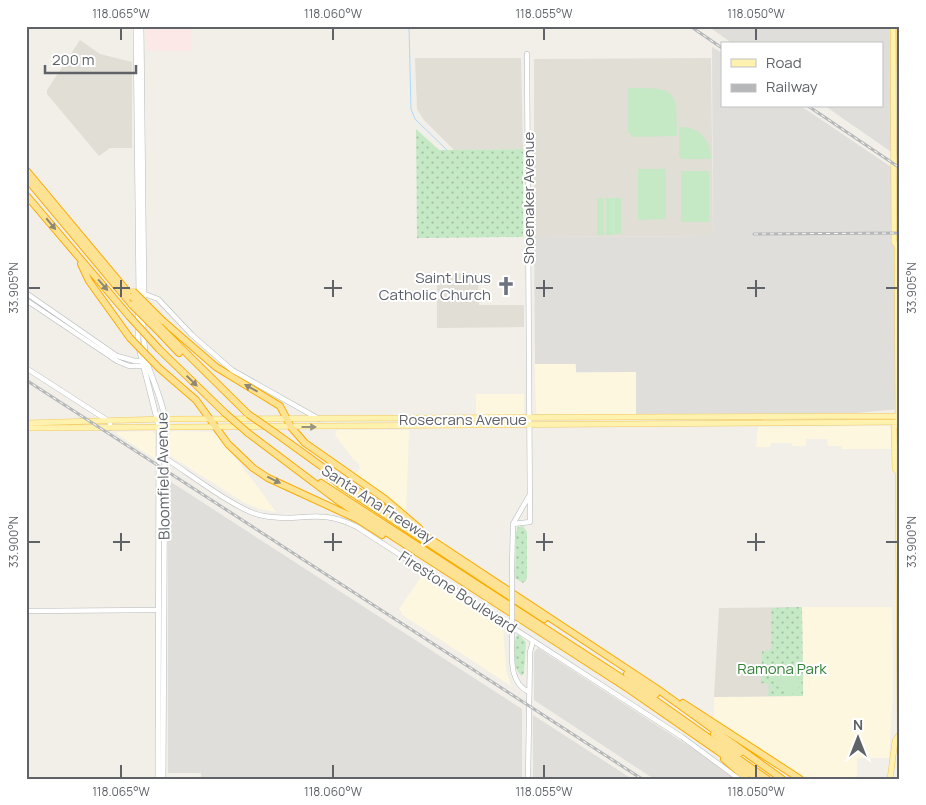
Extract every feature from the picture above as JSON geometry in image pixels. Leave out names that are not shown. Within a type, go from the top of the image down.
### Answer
[{"type":"highway","name":"Santa Ana Freeway","points":[[26,170],[99,258],[136,296],[164,334],[248,414],[319,465],[656,688],[782,779]]},
{"type":"highway","points":[[26,178],[136,296],[163,321],[216,367],[280,406],[291,427],[305,443],[385,499],[414,522],[423,533]]},
{"type":"highway","name":"Santa Ana Freeway","points":[[26,194],[159,349],[225,414],[248,433],[312,482],[438,567],[676,721],[758,779]]},
{"type":"highway","points":[[76,254],[89,281],[130,338],[196,400],[235,452],[268,478],[349,515],[405,550],[438,567]]},
{"type":"highway","points":[[319,465],[326,475],[340,485],[619,669],[776,779]]},
{"type":"highway","points":[[312,482],[320,482],[645,693],[767,779]]},
{"type":"highway","points":[[656,688],[697,711],[800,779]]},
{"type":"highway","points":[[676,721],[747,779]]},
{"type":"main road","name":"Bloomfield Avenue","points":[[136,26],[139,91]]},
{"type":"main road","name":"Bloomfield Avenue","points":[[142,26],[139,91],[136,296],[144,337],[145,363],[158,420],[162,427]]},
{"type":"main road","points":[[890,779],[895,741],[899,736],[899,471],[895,469],[894,427],[899,420],[898,245],[894,242],[893,26]]},
{"type":"main road","points":[[899,26],[900,88]]},
{"type":"main road","name":"Bloomfield Avenue","points":[[145,363],[161,399],[165,419],[162,427],[163,779]]},
{"type":"main road","name":"Rosecrans Avenue","points":[[26,428],[110,425],[165,419],[393,419],[530,422]]},
{"type":"main road","points":[[393,419],[394,426]]},
{"type":"main road","points":[[363,420],[363,426]]},
{"type":"main road","points":[[379,420],[380,426]]},
{"type":"main road","name":"Rosecrans Avenue","points":[[26,422],[162,427],[291,427],[576,421],[899,420]]},
{"type":"main road","name":"Bloomfield Avenue","points":[[158,779],[158,610],[162,458]]},
{"type":"main road","points":[[164,606],[158,610],[164,616]]},
{"type":"main road","points":[[158,626],[164,630],[158,634]]},
{"type":"street","points":[[893,50],[899,50]]},
{"type":"street","name":"Shoemaker Avenue","points":[[513,524],[530,522],[527,54]]},
{"type":"street","points":[[26,293],[118,356],[145,363]]},
{"type":"street","points":[[136,296],[158,300],[192,335],[232,370],[274,392],[320,420]]},
{"type":"street","points":[[26,300],[117,362],[145,363]]},
{"type":"street","points":[[26,368],[110,425]]},
{"type":"street","name":"Firestone Boulevard","points":[[162,458],[254,514],[274,518],[331,516],[357,527],[682,737],[739,779]]},
{"type":"street","points":[[529,692],[520,687],[512,669],[512,570],[513,524],[530,492]]},
{"type":"street","points":[[26,611],[158,610]]},
{"type":"street","points":[[528,779],[530,649],[534,641]]},
{"type":"street","points":[[519,684],[529,684]]},
{"type":"shaded area","points":[[146,26],[192,26],[192,51],[147,51]]},
{"type":"shaded area","points":[[708,26],[900,26],[900,158],[828,108],[884,108],[884,42],[730,42]]},
{"type":"shaded area","points":[[80,40],[100,54],[132,62],[132,148],[110,148],[99,156],[47,94],[47,90]]},
{"type":"shaded area","points":[[712,47],[721,52],[721,108],[804,108],[900,173],[900,409],[856,413],[636,414],[636,372],[576,372],[576,364],[535,364],[534,237],[713,236]]},
{"type":"shaded area","points":[[415,58],[521,58],[523,149],[454,150],[424,120],[417,109]]},
{"type":"shaded area","points":[[711,58],[713,236],[534,237],[534,59]]},
{"type":"shaded area","points":[[478,273],[479,305],[524,305],[524,327],[437,328],[437,274]]},
{"type":"shaded area","points":[[535,364],[575,364],[576,373],[636,372],[636,414],[539,414],[536,412]]},
{"type":"shaded area","points":[[476,394],[524,394],[524,412],[522,415],[476,415]]},
{"type":"shaded area","points":[[889,426],[891,428],[891,449],[842,449],[842,446],[828,446],[827,439],[806,439],[806,446],[792,446],[792,443],[771,443],[770,447],[756,447],[758,427]]},
{"type":"shaded area","points":[[337,430],[409,430],[406,512],[356,474],[360,468],[359,464],[335,435]]},
{"type":"shaded area","points":[[152,431],[155,434],[155,459],[117,434],[117,432]]},
{"type":"shaded area","points":[[172,431],[213,432],[239,462],[276,512],[260,509],[245,503],[172,457],[169,454],[169,434]]},
{"type":"shaded area","points":[[168,480],[522,709],[522,779],[201,779],[201,773],[168,773]]},
{"type":"shaded area","points":[[423,574],[503,626],[506,670],[511,686],[401,614],[402,612],[399,609]]},
{"type":"shaded area","points":[[802,607],[892,607],[893,695],[889,758],[857,758],[857,779],[806,779],[761,751],[714,718],[714,697],[803,696]]},
{"type":"shaded area","points":[[802,607],[803,696],[714,697],[719,608]]},
{"type":"shaded area","points":[[538,648],[701,754],[734,779],[654,779],[534,700],[534,652]]},
{"type":"shaded area","points":[[533,715],[632,779],[533,779]]},
{"type":"green space","points":[[628,88],[656,89],[670,94],[676,108],[677,136],[633,137],[628,132]]},
{"type":"green space","points":[[679,127],[692,129],[706,140],[711,159],[682,159],[679,156]]},
{"type":"green space","points":[[416,129],[439,150],[523,149],[523,237],[417,238]]},
{"type":"green space","points":[[638,169],[666,169],[666,219],[638,220]]},
{"type":"green space","points":[[681,171],[709,171],[709,222],[681,222]]},
{"type":"green space","points":[[597,198],[604,198],[604,235],[597,235]]},
{"type":"green space","points":[[606,198],[613,198],[613,235],[606,235]]},
{"type":"green space","points":[[614,198],[621,198],[621,234],[614,234]]},
{"type":"green space","points":[[523,526],[527,532],[527,576],[526,581],[523,583],[515,578],[516,532],[518,527]]},
{"type":"green space","name":"Ramona Park","points":[[802,607],[803,696],[768,696],[769,684],[761,683],[762,651],[771,650],[771,608]]},
{"type":"green space","points":[[518,634],[526,642],[524,673],[522,676],[514,662],[514,643]]},
{"type":"green space","points":[[794,664],[799,667],[798,694],[778,687],[772,679],[768,668]]},
{"type":"waterway","points":[[409,26],[411,109],[415,119],[447,150]]},
{"type":"railway","points":[[690,26],[721,47]]},
{"type":"railway","points":[[811,108],[900,168]]},
{"type":"railway","points":[[754,234],[900,233]]},
{"type":"railway","points":[[26,380],[642,779]]},
{"type":"place","name":"Saint Linus Catholic Church","points":[[506,286]]}]
